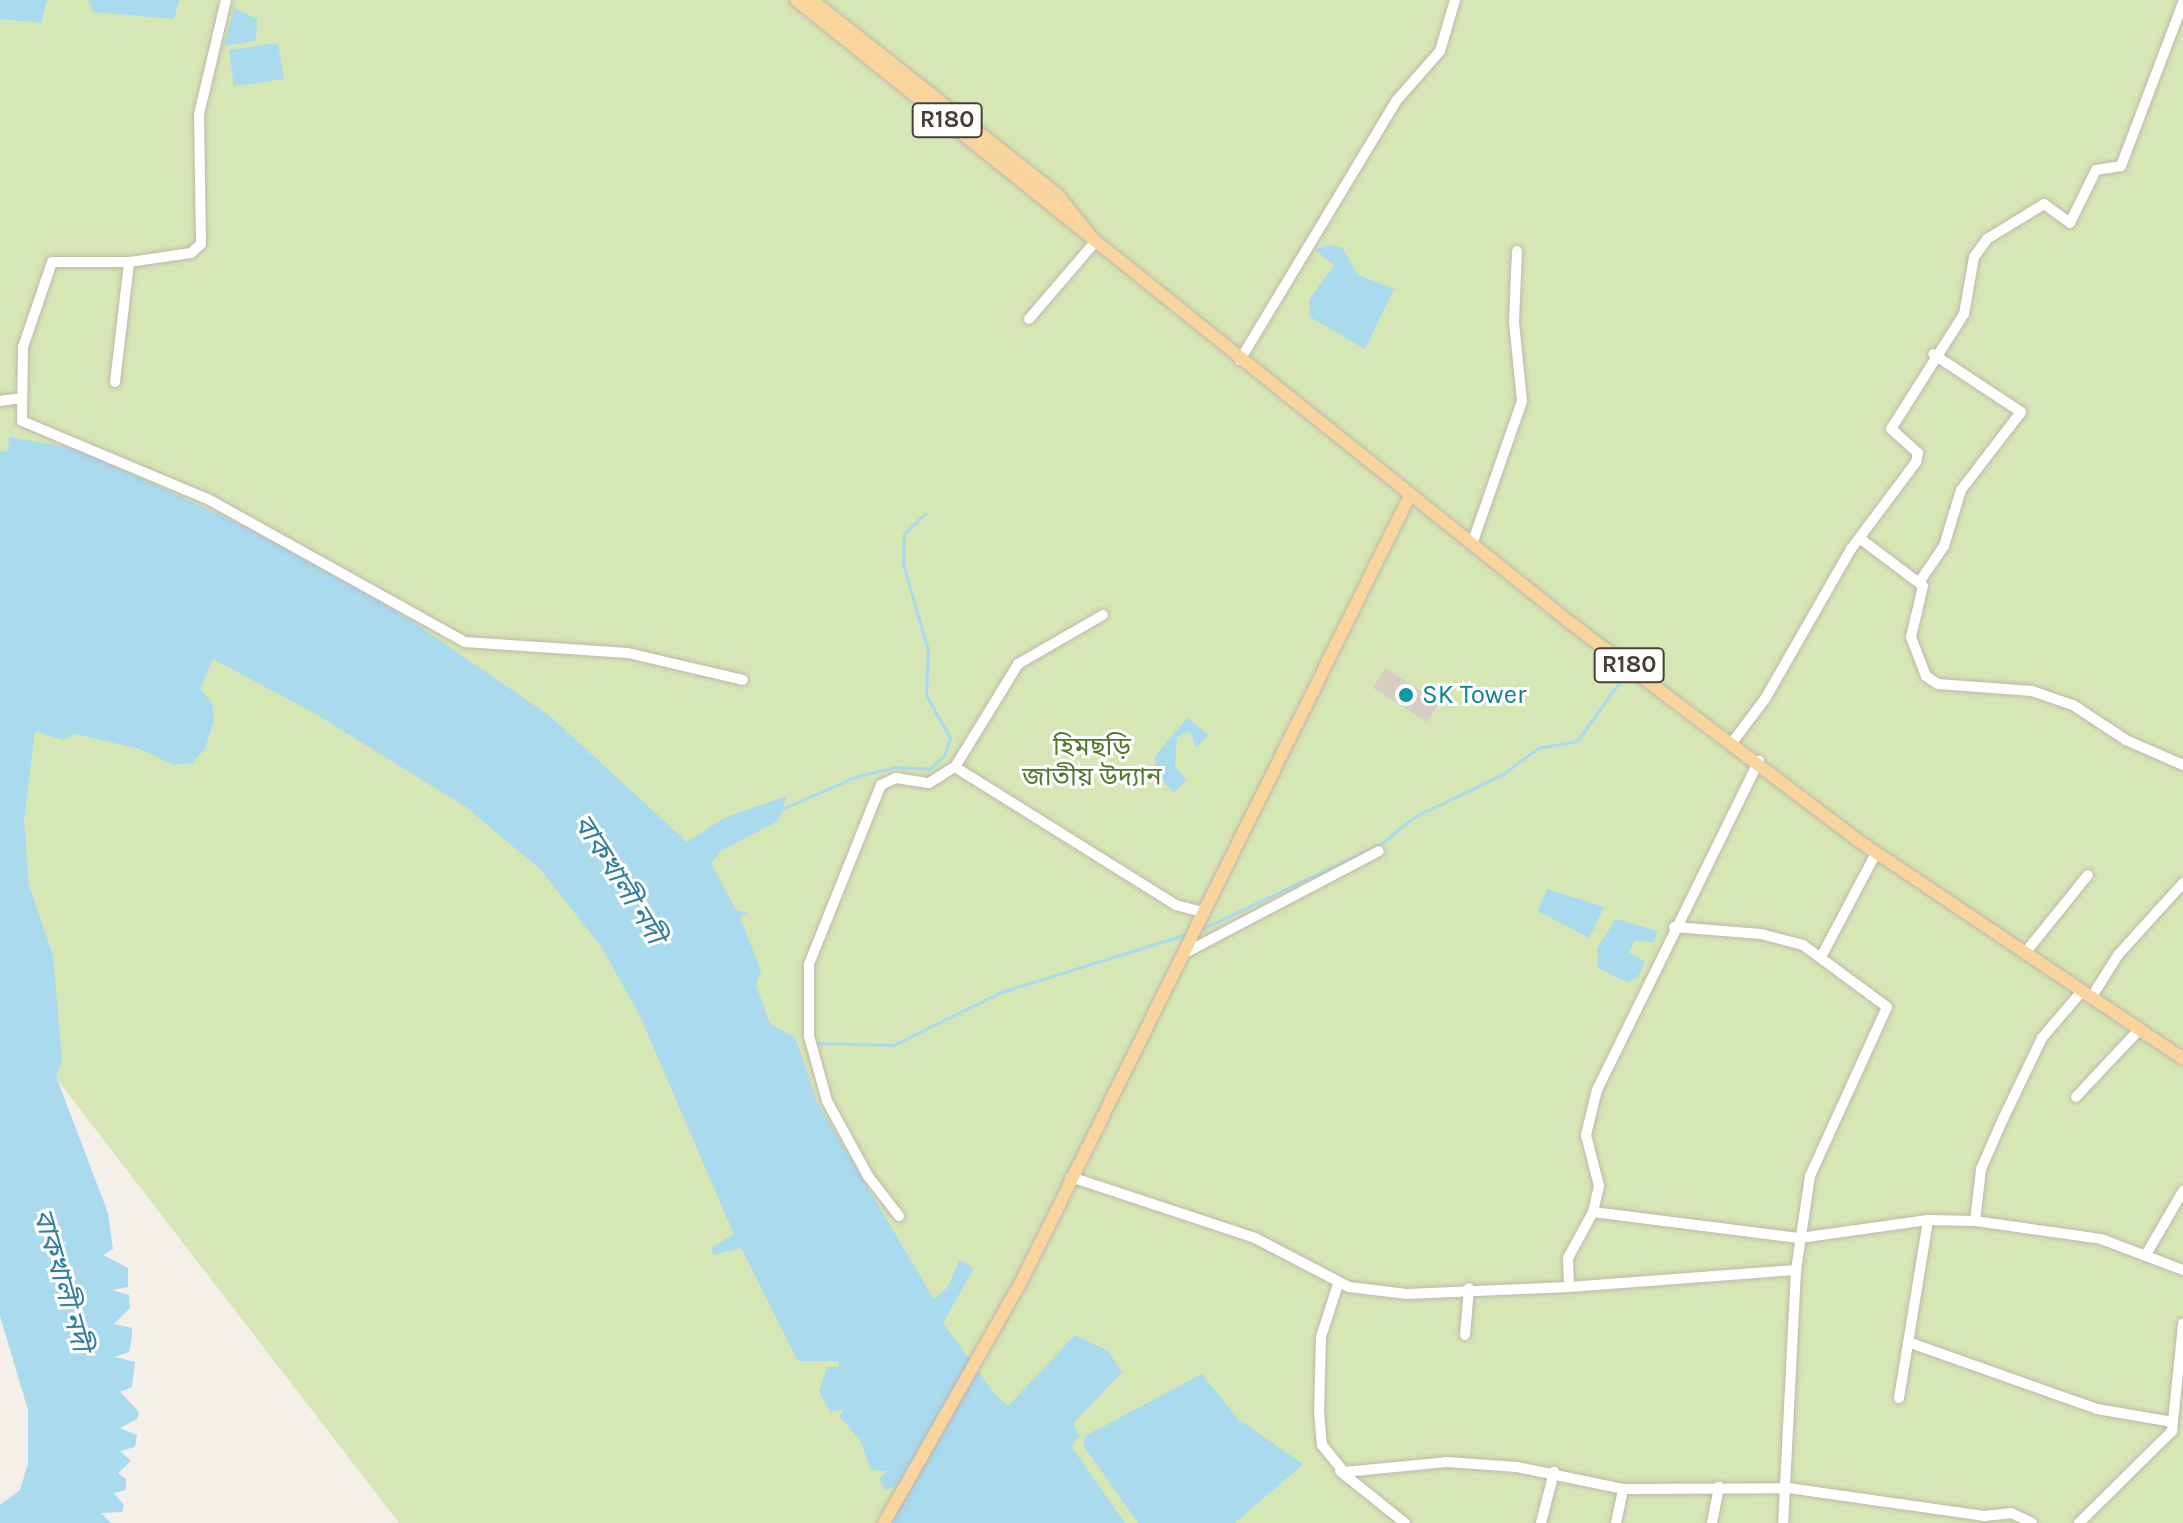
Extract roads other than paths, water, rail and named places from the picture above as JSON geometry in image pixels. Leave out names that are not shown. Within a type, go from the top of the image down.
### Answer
[{"type":"main road","name":"R180","points":[[796,0],[1472,544],[1734,740],[1876,853],[2183,1059]]},
{"type":"main road","name":"R180","points":[[812,0],[1057,194],[1095,242]]},
{"type":"main road","points":[[884,1523],[1023,1278],[1410,495]]},
{"type":"street","points":[[226,0],[199,114],[201,244],[191,253],[129,262],[52,262],[23,347],[25,424],[208,499],[465,642],[672,659],[743,680]]},
{"type":"street","points":[[1240,360],[1397,100],[1440,51],[1455,0]]},
{"type":"street","points":[[1734,740],[1862,540],[1916,462],[1918,453],[1891,429],[1933,354],[1964,314],[1970,264],[1987,239],[2044,204],[2070,223],[2096,170],[2121,166],[2183,3]]},
{"type":"street","points":[[1029,319],[1095,242]]},
{"type":"street","points":[[1472,544],[1522,401],[1514,322],[1517,251]]},
{"type":"street","points":[[115,382],[129,262]]},
{"type":"street","points":[[1933,354],[2021,412],[1961,490],[1944,546],[1920,581],[1911,637],[1926,676],[1938,684],[2032,691],[2073,705],[2126,740],[2183,765]]},
{"type":"street","points":[[0,401],[22,398]]},
{"type":"street","points":[[1862,540],[1920,581]]},
{"type":"street","points":[[899,1216],[868,1176],[834,1114],[809,1036],[809,964],[881,785],[896,778],[929,783],[955,767],[1018,664],[1103,615]]},
{"type":"street","points":[[1569,1287],[1568,1258],[1593,1212],[1599,1171],[1586,1135],[1609,1061],[1759,761]]},
{"type":"street","points":[[955,767],[1176,905],[1204,916]]},
{"type":"street","points":[[1181,955],[1379,851]]},
{"type":"street","points":[[1821,957],[1876,853]]},
{"type":"street","points":[[2025,953],[2088,875]]},
{"type":"street","points":[[1975,1221],[1981,1169],[2042,1038],[2087,994],[2183,883]]},
{"type":"street","points":[[1674,927],[1761,934],[1803,945],[1887,1007],[1810,1176],[1796,1270],[1788,1488],[1783,1523]]},
{"type":"street","points":[[2076,1097],[2139,1030]]},
{"type":"street","points":[[1071,1177],[1255,1238],[1338,1284],[1407,1294],[1469,1288],[1569,1287],[1796,1270]]},
{"type":"street","points":[[2147,1253],[2183,1191]]},
{"type":"street","points":[[1593,1212],[1800,1238],[1928,1220],[1975,1221],[2091,1237],[2147,1253],[2183,1270]]},
{"type":"street","points":[[1899,1398],[1928,1220]]},
{"type":"street","points":[[1338,1284],[1319,1357],[1322,1445],[1339,1470],[1405,1523]]},
{"type":"street","points":[[1465,1335],[1469,1288]]},
{"type":"street","points":[[2079,1523],[2167,1439],[2173,1422],[2183,1324]]},
{"type":"street","points":[[1908,1342],[2097,1409],[2173,1422]]},
{"type":"street","points":[[1339,1470],[1447,1462],[1554,1472],[1623,1489],[1788,1488],[1984,1516],[2011,1513],[2032,1523]]},
{"type":"street","points":[[1541,1523],[1554,1472]]},
{"type":"street","points":[[1712,1523],[1719,1487]]},
{"type":"street","points":[[1616,1523],[1623,1489]]},
{"type":"water","points":[[0,0],[47,0],[41,23],[0,19]]},
{"type":"water","points":[[88,0],[179,0],[174,19],[93,12]]},
{"type":"water","points":[[234,8],[257,19],[256,41],[224,46]]},
{"type":"water","points":[[278,43],[284,79],[234,86],[229,50]]},
{"type":"water","points":[[1326,245],[1342,247],[1358,275],[1394,289],[1365,349],[1310,317],[1309,300],[1334,265],[1315,250]]},
{"type":"water","name":"বাকখালী নদী","points":[[9,437],[78,449],[294,549],[369,592],[550,716],[687,842],[726,817],[787,796],[778,821],[722,850],[711,863],[736,910],[748,913],[740,917],[761,971],[756,985],[770,1024],[795,1037],[818,1104],[934,1299],[948,1287],[959,1260],[974,1268],[943,1323],[994,1393],[1008,1406],[1075,1335],[1108,1351],[1122,1372],[1073,1424],[1080,1436],[1071,1446],[1125,1523],[889,1523],[902,1501],[894,1486],[885,1491],[879,1478],[888,1471],[871,1470],[860,1440],[839,1416],[845,1409],[830,1412],[819,1391],[827,1367],[839,1367],[838,1361],[798,1361],[741,1248],[714,1255],[711,1248],[734,1234],[639,1014],[602,948],[541,870],[466,807],[314,713],[213,659],[200,689],[212,703],[214,720],[205,749],[192,763],[174,765],[140,749],[75,734],[63,740],[35,731],[24,820],[29,886],[53,955],[62,1061],[56,1076],[108,1213],[113,1249],[103,1255],[128,1268],[128,1287],[112,1290],[129,1295],[130,1308],[114,1324],[132,1328],[132,1337],[129,1352],[115,1357],[135,1362],[132,1387],[120,1392],[139,1412],[137,1419],[120,1428],[137,1435],[135,1447],[120,1451],[131,1461],[118,1473],[126,1479],[126,1490],[114,1493],[124,1505],[122,1512],[101,1513],[111,1523],[0,1523],[0,1505],[20,1490],[28,1463],[28,1410],[0,1316],[0,452],[8,451]]},
{"type":"water","points":[[1187,718],[1209,735],[1196,748],[1190,731],[1177,737],[1175,766],[1186,780],[1174,793],[1154,770],[1156,755]]},
{"type":"water","points":[[1547,889],[1604,907],[1589,938],[1538,911]]},
{"type":"water","points":[[1616,919],[1658,931],[1653,943],[1635,940],[1629,953],[1645,961],[1638,977],[1627,982],[1598,968],[1597,948]]},
{"type":"water","points":[[1202,1374],[1238,1419],[1303,1464],[1235,1523],[1138,1523],[1083,1445],[1085,1436]]},
{"type":"waterway","points":[[782,809],[855,777],[895,767],[929,769],[944,756],[950,738],[926,695],[928,650],[903,564],[904,534],[925,514]]},
{"type":"waterway","points":[[1637,667],[1660,661]]},
{"type":"waterway","points":[[1202,929],[1382,843],[1414,817],[1503,774],[1538,748],[1577,741],[1621,680]]},
{"type":"waterway","points":[[816,1043],[894,1045],[1001,992],[1187,934]]},
{"type":"place","name":"SK Tower","points":[[1406,695]]},
{"type":"park label","name":"হিমছড়ি জাতীয় উদ্যান","points":[[1092,762]]}]
